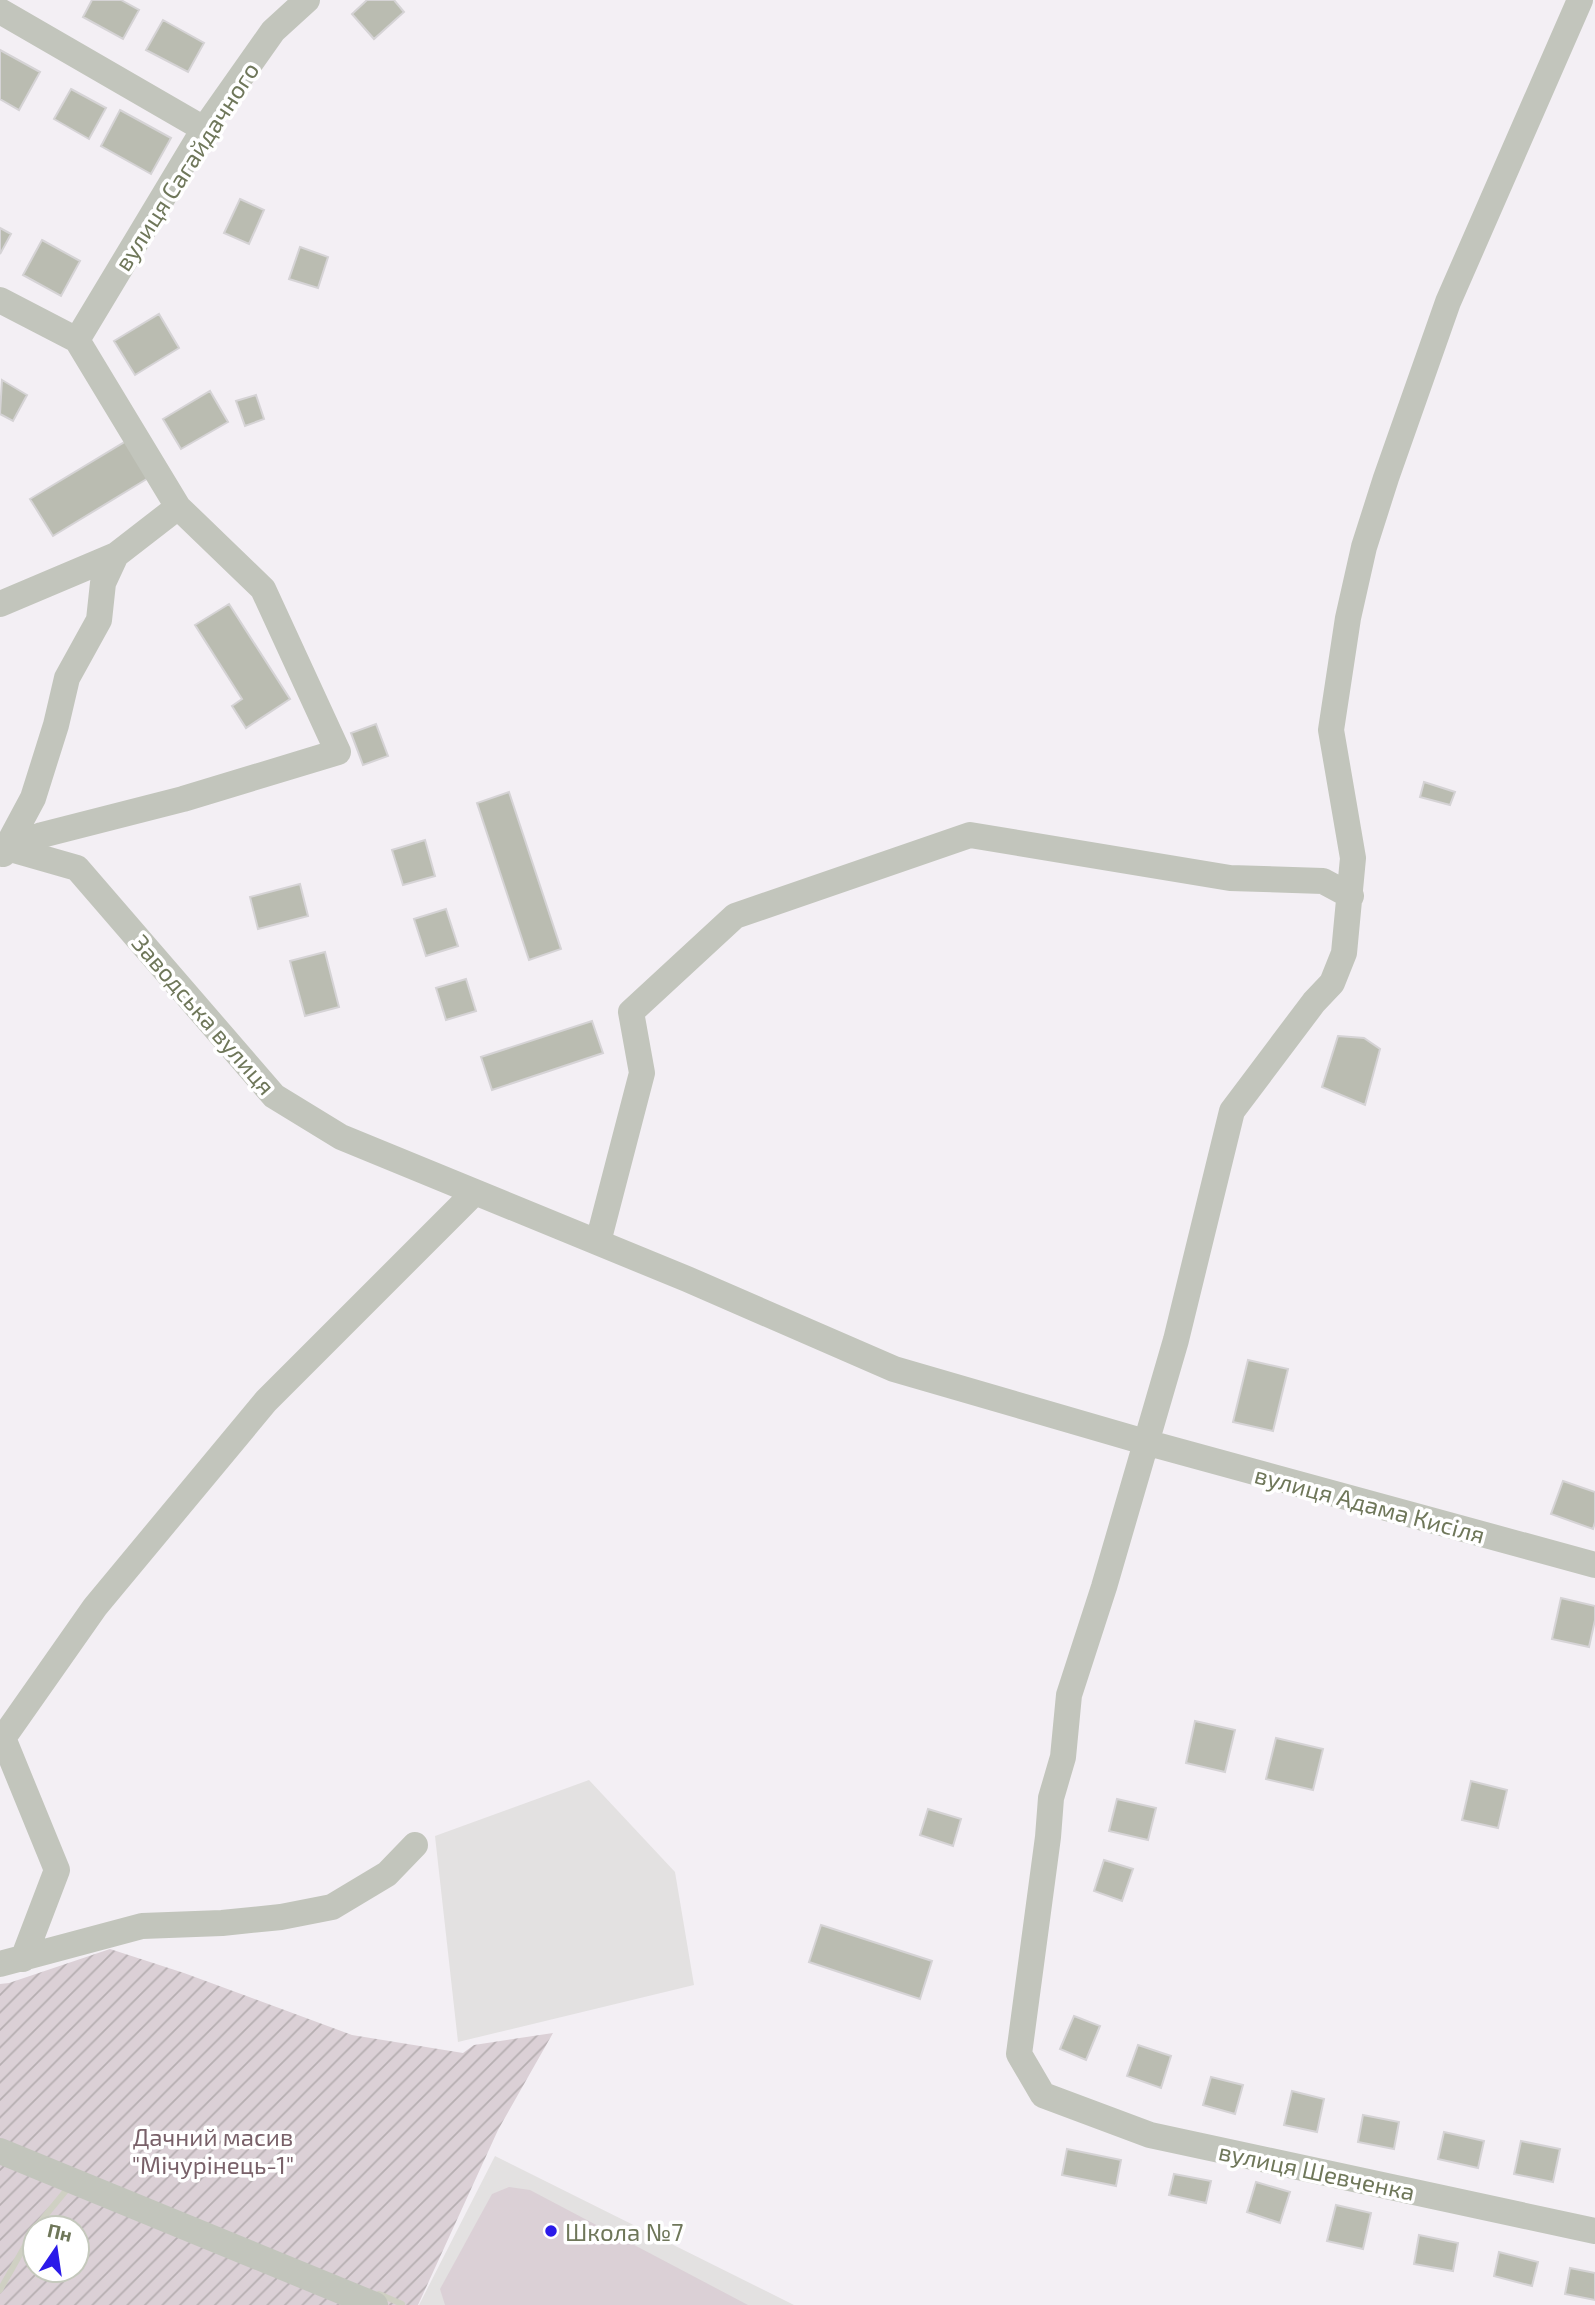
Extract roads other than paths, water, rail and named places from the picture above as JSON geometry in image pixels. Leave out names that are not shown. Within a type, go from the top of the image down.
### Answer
[{"type":"street","name":"вулиця Сагайдачного","points":[[77,340],[204,129],[273,31],[307,0]]},
{"type":"street","points":[[1145,1443],[1176,1340],[1232,1111],[1314,1002],[1332,983],[1344,953],[1353,858],[1331,730],[1348,618],[1364,547],[1448,302],[1580,0]]},
{"type":"street","points":[[0,11],[204,129]]},
{"type":"street","points":[[0,300],[77,340],[178,507],[263,589],[338,752],[183,799],[41,835],[3,851]]},
{"type":"street","points":[[0,604],[116,555],[178,507]]},
{"type":"street","points":[[3,851],[33,798],[68,678],[99,620],[103,583],[116,555]]},
{"type":"street","points":[[603,1245],[642,1073],[631,1012],[735,916],[970,835],[1230,878],[1324,881],[1351,896]]},
{"type":"street","name":"Заводська вулиця","points":[[3,851],[77,867],[274,1097],[341,1137],[603,1245]]},
{"type":"street","points":[[11,1962],[57,1870],[3,1738],[95,1606],[266,1401],[475,1192]]},
{"type":"street","name":"вулиця Адама Кисіля","points":[[603,1245],[894,1369],[1145,1443],[1595,1565]]},
{"type":"street","name":"вулиця Шевченка","points":[[1145,1443],[1104,1587],[1069,1695],[1063,1757],[1051,1798],[1019,2054],[1043,2095],[1150,2135],[1595,2231]]},
{"type":"street","points":[[11,1962],[142,1926],[246,1921],[332,1908],[387,1874],[415,1845]]},
{"type":"street","points":[[0,2151],[375,2305]]},
{"type":"waterway","points":[[47,2214],[69,2187]]},
{"type":"waterway","points":[[0,2290],[21,2253]]},
{"type":"waterway","points":[[379,2294],[402,2304]]},
{"type":"place","name":"Школа №7","points":[[551,2231]]},
{"type":"park label","name":"Дачний масив \"Мічурінець-1\"","points":[[213,2150]]}]
